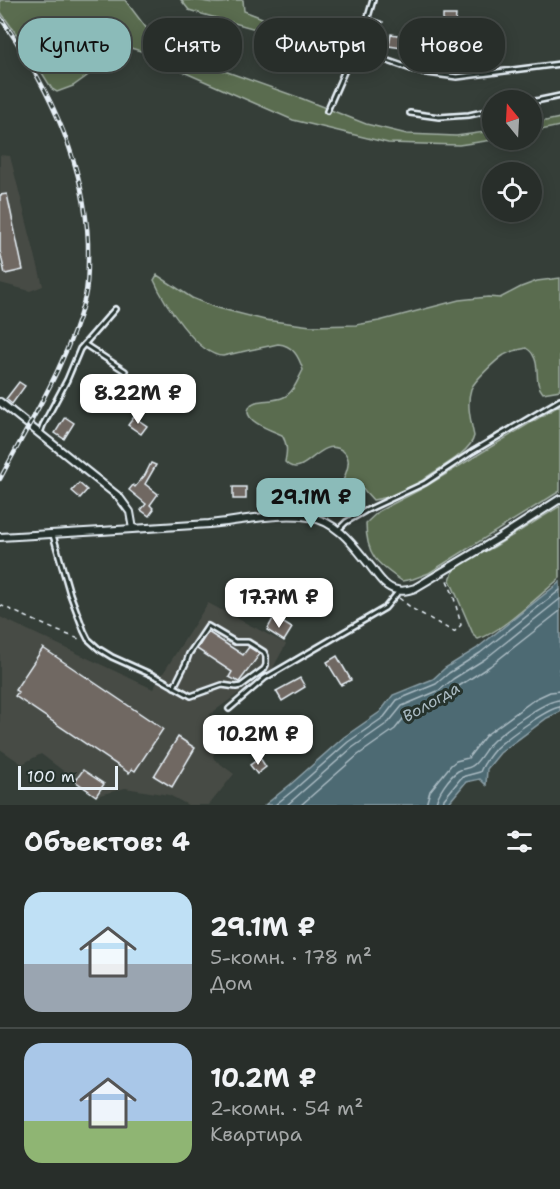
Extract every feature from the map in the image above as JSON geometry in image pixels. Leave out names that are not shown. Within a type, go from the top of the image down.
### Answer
[{"type":"street","points":[[0,402],[119,497],[130,512],[133,529]]},
{"type":"street","points":[[0,537],[211,524],[295,515],[311,517],[338,530],[383,582],[398,593],[415,588],[560,499]]},
{"type":"lane","points":[[327,111],[368,17],[373,0]]},
{"type":"lane","points":[[387,61],[420,72],[457,77],[560,64]]},
{"type":"lane","points":[[542,100],[560,96]]},
{"type":"lane","points":[[410,113],[439,117],[482,112]]},
{"type":"lane","points":[[40,433],[84,344],[115,309]]},
{"type":"lane","points":[[84,344],[125,371]]},
{"type":"lane","points":[[338,530],[346,522],[365,511],[425,483],[560,400]]},
{"type":"lane","points":[[52,533],[70,594],[84,631],[93,644],[112,657],[191,696],[222,685],[242,686],[264,669],[266,656],[264,652],[248,642],[235,642],[208,626],[189,654],[174,687]]},
{"type":"lane","points":[[229,709],[265,678],[385,608],[398,593]]},
{"type":"path","points":[[398,593],[413,609],[454,633],[461,625],[453,594],[443,571]]},
{"type":"path","points":[[0,605],[80,640],[88,639]]},
{"type":"shaded area","points":[[0,155],[10,156],[43,286],[30,291],[0,283]]},
{"type":"shaded area","points":[[208,603],[286,644],[273,668],[209,715],[231,726],[213,756],[234,774],[209,805],[188,805],[169,795],[125,788],[96,796],[41,754],[22,764],[0,749],[0,617],[153,689]]},
{"type":"green space","points":[[0,0],[125,0],[143,24],[143,52],[131,48],[131,18],[18,18],[18,36],[0,11]]},
{"type":"green space","points":[[181,0],[218,3],[243,0],[244,11],[262,18],[254,18],[254,28],[242,25],[242,18],[218,18],[189,10]]},
{"type":"green space","points":[[41,72],[90,72],[73,86],[57,92],[52,89]]},
{"type":"green space","points":[[184,72],[227,72],[366,124],[407,134],[456,136],[482,132],[482,142],[459,145],[388,143],[293,120]]},
{"type":"green space","points":[[560,118],[560,126],[542,130],[542,122]]},
{"type":"green space","points":[[157,275],[192,298],[214,307],[265,320],[311,326],[356,325],[459,300],[500,298],[537,281],[560,278],[560,390],[543,393],[538,384],[537,364],[532,353],[526,348],[504,355],[476,381],[471,389],[469,407],[474,436],[467,448],[455,459],[409,490],[391,497],[373,500],[364,490],[352,488],[343,482],[348,459],[343,451],[335,447],[327,448],[306,463],[292,467],[285,462],[286,448],[282,435],[260,425],[250,417],[249,408],[256,402],[281,398],[293,389],[303,370],[295,352],[278,344],[223,356],[213,354],[182,326],[154,280]]},
{"type":"green space","points":[[560,405],[560,491],[429,573],[402,581],[380,564],[368,543],[366,523],[379,511],[423,488]]},
{"type":"green space","points":[[560,506],[560,578],[509,621],[478,639],[474,636],[450,580],[454,569]]},
{"type":"water","name":"Вологда","points":[[560,582],[560,712],[547,718],[500,753],[487,769],[486,785],[480,779],[466,782],[447,805],[265,805],[344,737],[380,712],[393,695],[433,679],[445,668],[476,649]]},
{"type":"building","points":[[443,15],[456,15],[456,18],[443,18]]},
{"type":"building","points":[[391,34],[399,35],[399,48],[389,46]]},
{"type":"building","points":[[7,194],[23,270],[5,274],[0,251],[0,195]]},
{"type":"building","points":[[19,382],[25,386],[12,404],[6,399]]},
{"type":"building","points":[[155,383],[166,390],[160,398],[150,391]]},
{"type":"building","points":[[65,417],[74,423],[64,439],[55,433]]},
{"type":"building","points":[[134,417],[147,426],[141,434],[128,425]]},
{"type":"building","points":[[151,463],[156,465],[145,484],[158,494],[150,505],[154,509],[149,516],[141,510],[146,504],[129,490],[133,485],[135,487],[145,475]]},
{"type":"building","points":[[79,483],[87,490],[80,498],[72,491]]},
{"type":"building","points":[[233,487],[246,487],[246,499],[233,499]]},
{"type":"building","points":[[274,617],[292,628],[284,641],[267,630]]},
{"type":"building","points":[[208,632],[243,655],[249,647],[260,654],[239,682],[229,677],[232,672],[197,649]]},
{"type":"building","points":[[43,648],[163,729],[135,771],[132,769],[129,773],[15,696],[18,692],[15,690]]},
{"type":"building","points":[[337,656],[351,680],[341,685],[327,662]]},
{"type":"building","points":[[300,678],[305,687],[282,701],[276,691]]},
{"type":"building","points":[[178,737],[195,748],[172,787],[154,776]]},
{"type":"building","points":[[260,758],[266,767],[257,774],[250,765]]},
{"type":"building","points":[[83,770],[104,784],[96,796],[75,781]]},
{"type":"railway","points":[[0,17],[33,69],[60,124],[80,182],[88,243],[87,284],[78,321],[59,368],[0,479]]}]
